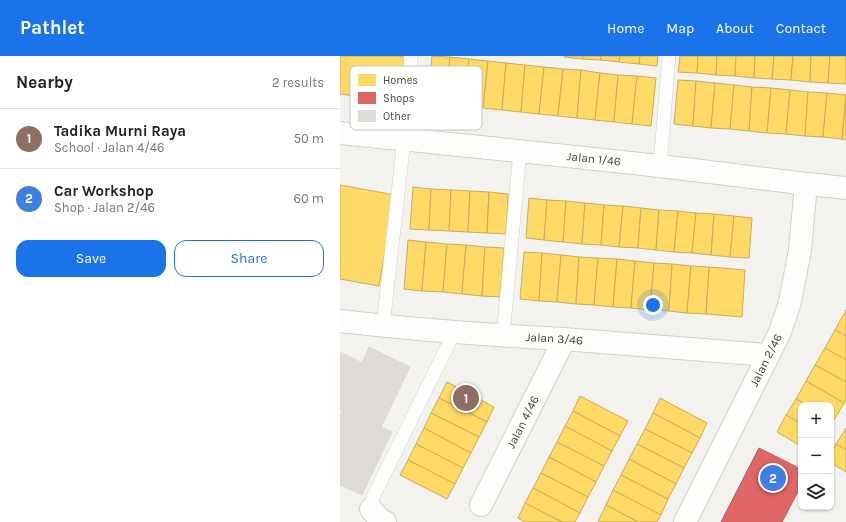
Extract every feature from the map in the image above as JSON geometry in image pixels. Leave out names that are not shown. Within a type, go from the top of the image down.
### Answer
[{"type":"street","name":"Jalan 1/46","points":[[340,133],[660,166],[846,188]]},
{"type":"street","name":"Jalan 2/46","points":[[685,522],[780,332],[790,302],[800,250],[806,184]]},
{"type":"street","name":"Jalan 3/46","points":[[340,322],[454,333],[768,355]]},
{"type":"street","name":"Jalan 4/46","points":[[482,505],[564,340]]},
{"type":"lane","points":[[410,66],[411,56]]},
{"type":"lane","points":[[660,166],[669,56]]},
{"type":"lane","points":[[384,326],[405,130]]},
{"type":"lane","points":[[503,336],[520,151]]},
{"type":"lane","points":[[378,516],[373,497],[454,333]]},
{"type":"building: Homes","points":[[340,56],[406,56],[405,66],[350,66],[350,95],[340,94]]},
{"type":"building: Homes","points":[[432,56],[450,57],[449,66],[431,66]]},
{"type":"building: Homes","points":[[564,56],[583,56],[582,59]]},
{"type":"building: Homes","points":[[583,56],[601,56],[601,60],[582,59]]},
{"type":"building: Homes","points":[[601,56],[620,56],[619,62],[601,60]]},
{"type":"building: Homes","points":[[620,56],[640,56],[639,64],[619,62]]},
{"type":"building: Homes","points":[[640,56],[658,56],[657,66],[639,64]]},
{"type":"building: Homes","points":[[680,56],[698,56],[697,73],[678,72]]},
{"type":"building: Homes","points":[[698,56],[717,56],[716,75],[697,73]]},
{"type":"building: Homes","points":[[717,56],[736,56],[735,76],[716,75]]},
{"type":"building: Homes","points":[[736,56],[755,56],[754,78],[735,76]]},
{"type":"building: Homes","points":[[755,56],[774,56],[772,79],[754,78]]},
{"type":"building: Homes","points":[[774,56],[793,56],[791,80],[772,79]]},
{"type":"building: Homes","points":[[793,56],[811,56],[810,82],[791,80]]},
{"type":"building: Homes","points":[[811,56],[830,56],[828,83],[810,82]]},
{"type":"building: Homes","points":[[830,56],[846,56],[846,84],[828,83]]},
{"type":"building: Homes","points":[[450,57],[469,59],[468,66],[449,66]]},
{"type":"building: Homes","points":[[469,59],[488,61],[483,108],[482,66],[468,66]]},
{"type":"building: Homes","points":[[488,61],[506,63],[502,110],[483,108]]},
{"type":"building: Homes","points":[[506,63],[525,65],[521,112],[502,110]]},
{"type":"building: Homes","points":[[525,65],[544,67],[539,114],[521,112]]},
{"type":"building: Homes","points":[[544,67],[563,69],[558,116],[539,114]]},
{"type":"building: Homes","points":[[563,69],[581,70],[577,118],[558,116]]},
{"type":"building: Homes","points":[[581,70],[600,73],[595,120],[577,118]]},
{"type":"building: Homes","points":[[600,73],[618,75],[614,122],[595,120]]},
{"type":"building: Homes","points":[[618,75],[637,76],[632,124],[614,122]]},
{"type":"building: Homes","points":[[637,76],[656,78],[651,126],[632,124]]},
{"type":"building: Homes","points":[[678,80],[696,81],[693,126],[674,124]]},
{"type":"building: Homes","points":[[696,81],[715,83],[711,128],[693,126]]},
{"type":"building: Homes","points":[[715,83],[734,85],[730,129],[711,128]]},
{"type":"building: Homes","points":[[734,85],[752,87],[749,131],[730,129]]},
{"type":"building: Homes","points":[[752,87],[771,88],[767,133],[749,131]]},
{"type":"building: Homes","points":[[771,88],[790,90],[786,134],[767,133]]},
{"type":"building: Homes","points":[[790,90],[808,92],[805,136],[786,134]]},
{"type":"building: Homes","points":[[808,92],[827,93],[823,137],[805,136]]},
{"type":"building: Homes","points":[[827,93],[846,95],[842,139],[823,137]]},
{"type":"building: Homes","points":[[846,95],[846,140],[842,139]]},
{"type":"building: Homes","points":[[340,185],[395,195],[379,286],[340,279]]},
{"type":"building: Homes","points":[[413,187],[431,189],[429,230],[410,229]]},
{"type":"building: Homes","points":[[431,189],[451,190],[449,231],[429,230]]},
{"type":"building: Homes","points":[[451,190],[470,191],[468,232],[449,231]]},
{"type":"building: Homes","points":[[470,191],[489,192],[487,233],[468,232]]},
{"type":"building: Homes","points":[[489,192],[508,194],[506,234],[487,233]]},
{"type":"building: Homes","points":[[529,198],[547,200],[544,240],[526,238]]},
{"type":"building: Homes","points":[[547,200],[566,201],[563,242],[544,240]]},
{"type":"building: Homes","points":[[566,201],[585,203],[582,244],[563,242]]},
{"type":"building: Homes","points":[[585,203],[604,205],[601,245],[582,244]]},
{"type":"building: Homes","points":[[604,205],[623,206],[619,247],[601,245]]},
{"type":"building: Homes","points":[[623,206],[641,208],[638,248],[619,247]]},
{"type":"building: Homes","points":[[641,208],[659,210],[656,250],[638,248]]},
{"type":"building: Homes","points":[[659,210],[678,211],[674,252],[656,250]]},
{"type":"building: Homes","points":[[678,211],[696,213],[692,253],[674,252]]},
{"type":"building: Homes","points":[[696,213],[714,214],[711,255],[692,253]]},
{"type":"building: Homes","points":[[714,214],[734,216],[730,257],[711,255]]},
{"type":"building: Homes","points":[[734,216],[752,218],[749,258],[730,257]]},
{"type":"building: Homes","points":[[408,240],[426,242],[422,291],[404,289]]},
{"type":"building: Homes","points":[[426,242],[447,244],[443,292],[422,291]]},
{"type":"building: Homes","points":[[447,244],[466,245],[462,294],[443,292]]},
{"type":"building: Homes","points":[[466,245],[485,247],[482,296],[462,294]]},
{"type":"building: Homes","points":[[485,247],[504,248],[500,297],[482,296]]},
{"type":"building: Homes","points":[[524,252],[542,253],[539,301],[520,299]]},
{"type":"building: Homes","points":[[542,253],[561,255],[557,302],[539,301]]},
{"type":"building: Homes","points":[[561,255],[579,257],[576,304],[557,302]]},
{"type":"building: Homes","points":[[579,257],[598,258],[594,305],[576,304]]},
{"type":"building: Homes","points":[[598,258],[617,259],[613,307],[594,305]]},
{"type":"building: Homes","points":[[617,259],[635,261],[631,308],[613,307]]},
{"type":"building: Homes","points":[[635,261],[654,263],[650,310],[631,308]]},
{"type":"building: Homes","points":[[654,263],[672,264],[669,311],[650,310]]},
{"type":"building: Homes","points":[[672,264],[691,266],[687,313],[669,311]]},
{"type":"building: Homes","points":[[691,266],[709,267],[706,314],[687,313]]},
{"type":"building: Homes","points":[[709,267],[745,270],[742,317],[706,314]]},
{"type":"building: Homes","points":[[846,310],[846,336],[835,330]]},
{"type":"building: Homes","points":[[835,330],[846,336],[846,360],[825,348]]},
{"type":"building: Homes","points":[[825,348],[846,360],[846,382],[815,365]]},
{"type":"building: Homes","points":[[815,365],[846,382],[846,399],[844,403],[806,381]]},
{"type":"building: Homes","points":[[806,381],[844,403],[834,420],[834,402],[802,402],[796,399]]},
{"type":"building: Homes","points":[[447,382],[494,407],[487,422],[439,398]]},
{"type":"building: Homes","points":[[580,396],[628,421],[620,436],[573,411]]},
{"type":"building: Homes","points":[[439,398],[487,422],[479,437],[431,413]]},
{"type":"building: Homes","points":[[660,398],[707,423],[700,438],[653,413]]},
{"type":"building: Homes","points":[[796,399],[802,402],[798,402],[798,422],[786,415]]},
{"type":"building: Homes","points":[[573,411],[620,436],[612,451],[565,426]]},
{"type":"building: Homes","points":[[431,413],[479,437],[471,453],[424,428]]},
{"type":"building: Homes","points":[[653,413],[700,438],[692,453],[645,429]]},
{"type":"building: Homes","points":[[786,415],[798,422],[798,444],[777,432]]},
{"type":"building: Homes","points":[[565,426],[612,451],[604,466],[557,442]]},
{"type":"building: Homes","points":[[424,428],[471,453],[463,468],[416,444]]},
{"type":"building: Homes","points":[[846,428],[846,450],[836,444]]},
{"type":"building: Homes","points":[[645,429],[692,453],[684,468],[637,444]]},
{"type":"building: Homes","points":[[557,442],[604,466],[596,482],[549,457]]},
{"type":"building: Homes","points":[[416,444],[463,468],[455,484],[408,460]]},
{"type":"building: Homes","points":[[637,444],[684,468],[676,484],[629,459]]},
{"type":"building: Homes","points":[[836,444],[846,450],[846,472],[834,465],[834,448]]},
{"type":"building: Homes","points":[[549,457],[596,482],[588,497],[541,473]]},
{"type":"building: Homes","points":[[629,459],[676,484],[668,499],[621,475]]},
{"type":"building: Homes","points":[[408,460],[455,484],[447,499],[400,475]]},
{"type":"building: Homes","points":[[541,473],[588,497],[580,513],[533,488]]},
{"type":"building: Homes","points":[[621,475],[668,499],[661,515],[613,490]]},
{"type":"building: Homes","points":[[533,488],[580,513],[575,522],[562,522],[525,503]]},
{"type":"building: Homes","points":[[613,490],[661,515],[657,522],[638,522],[606,505]]},
{"type":"building: Homes","points":[[525,503],[562,522],[525,522],[518,518]]},
{"type":"building: Homes","points":[[606,505],[638,522],[598,521]]},
{"type":"building: Shops","points":[[759,448],[798,468],[798,492],[782,522],[721,522]]},
{"type":"building: Other","points":[[369,347],[410,367],[381,427],[392,432],[362,495],[340,485],[340,415],[342,411],[340,410],[340,352],[362,363]]},
{"type":"place","name":"Tadika Murni Raya","points":[[466,398]]},
{"type":"place","name":"Car Workshop","points":[[773,478]]}]
